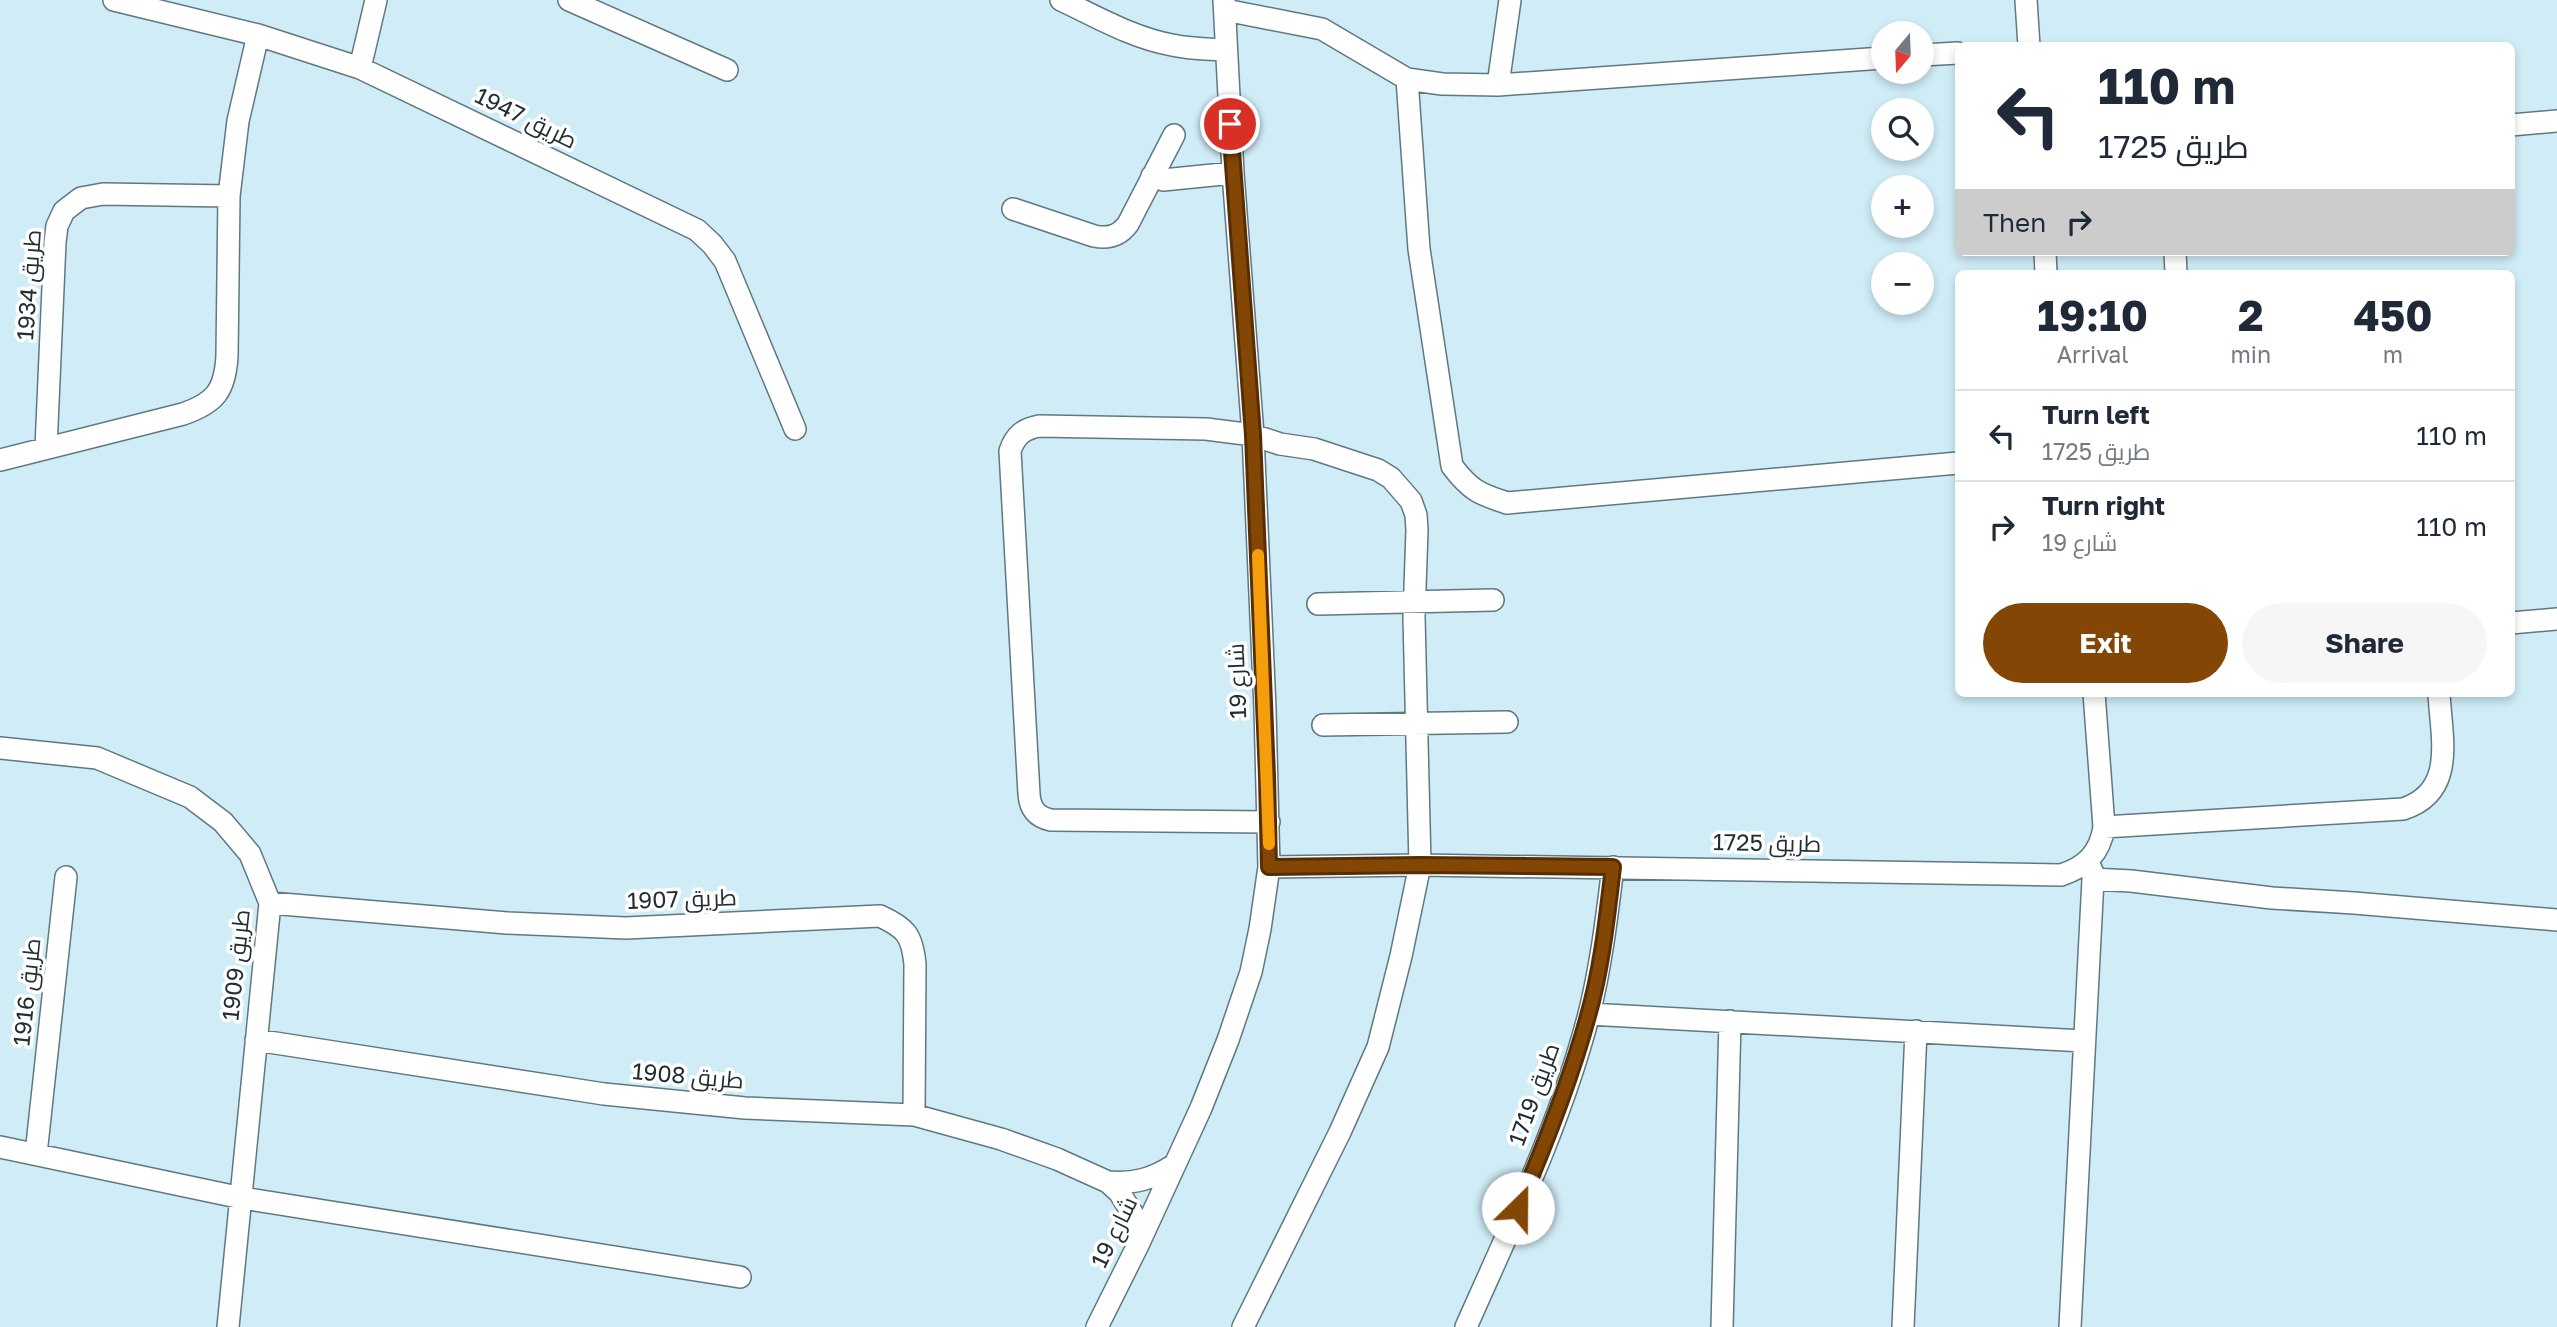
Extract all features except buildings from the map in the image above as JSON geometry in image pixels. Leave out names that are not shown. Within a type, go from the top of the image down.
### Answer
[{"type":"street","name":"طريق 1947","points":[[114,0],[258,35],[360,68],[697,230],[725,261],[795,429]]},
{"type":"street","points":[[360,68],[376,0]]},
{"type":"street","points":[[569,0],[727,70]]},
{"type":"street","points":[[1061,0],[1135,35],[1154,41],[1173,46],[1226,50]]},
{"type":"street","points":[[1498,85],[1510,0]]},
{"type":"street","points":[[2026,0],[2029,42]]},
{"type":"street","points":[[1224,5],[1322,29],[1407,79],[1443,84],[1498,85],[1871,59]]},
{"type":"street","name":"شارع 19","points":[[1097,1327],[1206,1097],[1251,972],[1269,867],[1253,435],[1233,173],[1224,5]]},
{"type":"street","points":[[0,460],[199,409],[221,389],[226,374],[227,356],[229,196],[238,121],[258,35]]},
{"type":"street","points":[[1934,54],[1955,53]]},
{"type":"street","points":[[1407,79],[1419,249],[1452,466],[1463,480],[1480,494],[1507,503],[1955,463]]},
{"type":"street","points":[[2515,125],[2557,121]]},
{"type":"street","points":[[1013,209],[1094,236],[1112,237],[1128,224],[1174,135]]},
{"type":"street","points":[[1152,176],[1163,180],[1233,173]]},
{"type":"street","name":"طريق 1934","points":[[46,448],[55,242],[57,226],[64,211],[81,198],[103,194],[229,196]]},
{"type":"street","points":[[1243,1327],[1340,1132],[1378,1047],[1401,956],[1420,865],[1413,601],[1416,515],[1402,488],[1378,470],[1314,449],[1280,444],[1253,435],[1206,429],[1039,426],[1023,431],[1017,436],[1010,452],[1028,794],[1032,809],[1051,820],[1269,822]]},
{"type":"street","points":[[1318,604],[1493,600]]},
{"type":"street","points":[[2515,623],[2557,619]]},
{"type":"street","points":[[2070,1327],[2090,871],[2102,841],[2104,827],[2094,697]]},
{"type":"street","points":[[2104,827],[2403,809],[2415,805],[2433,790],[2442,767],[2438,697]]},
{"type":"street","points":[[1323,725],[1507,722]]},
{"type":"street","name":"طريق 1909","points":[[0,748],[97,758],[190,797],[223,822],[250,854],[270,903],[228,1327]]},
{"type":"street","name":"طريق 1725","points":[[1269,867],[1420,865],[1997,872],[2054,875],[2075,870],[2090,871]]},
{"type":"street","name":"طريق 1719","points":[[1466,1327],[1563,1101],[1589,1014],[1604,940],[1613,867]]},
{"type":"street","points":[[2090,871],[2131,881],[2272,898],[2557,920]]},
{"type":"street","name":"طريق 1916","points":[[36,1154],[66,877]]},
{"type":"street","name":"طريق 1907","points":[[270,903],[507,923],[626,928],[880,916],[900,925],[912,942],[915,964],[914,1115]]},
{"type":"street","points":[[1589,1014],[2084,1041]]},
{"type":"street","points":[[1722,1327],[1730,1021]]},
{"type":"street","points":[[1903,1327],[1916,1031]]},
{"type":"street","name":"طريق 1908","points":[[256,1040],[617,1096],[745,1108],[914,1115],[1001,1139],[1057,1159],[1108,1182],[1126,1184],[1143,1181],[1174,1166]]},
{"type":"street","points":[[0,1147],[242,1198],[740,1277]]},
{"type":"street","name":"طريق 1908","points":[[1108,1182],[1119,1192],[1134,1216],[1138,1245]]},
{"type":"slow traffic","points":[[1258,555],[1269,844]]},
{"type":"route","points":[[1230,124],[1253,435],[1269,867],[1613,867],[1604,940],[1589,1014],[1563,1101],[1518,1208]]}]
